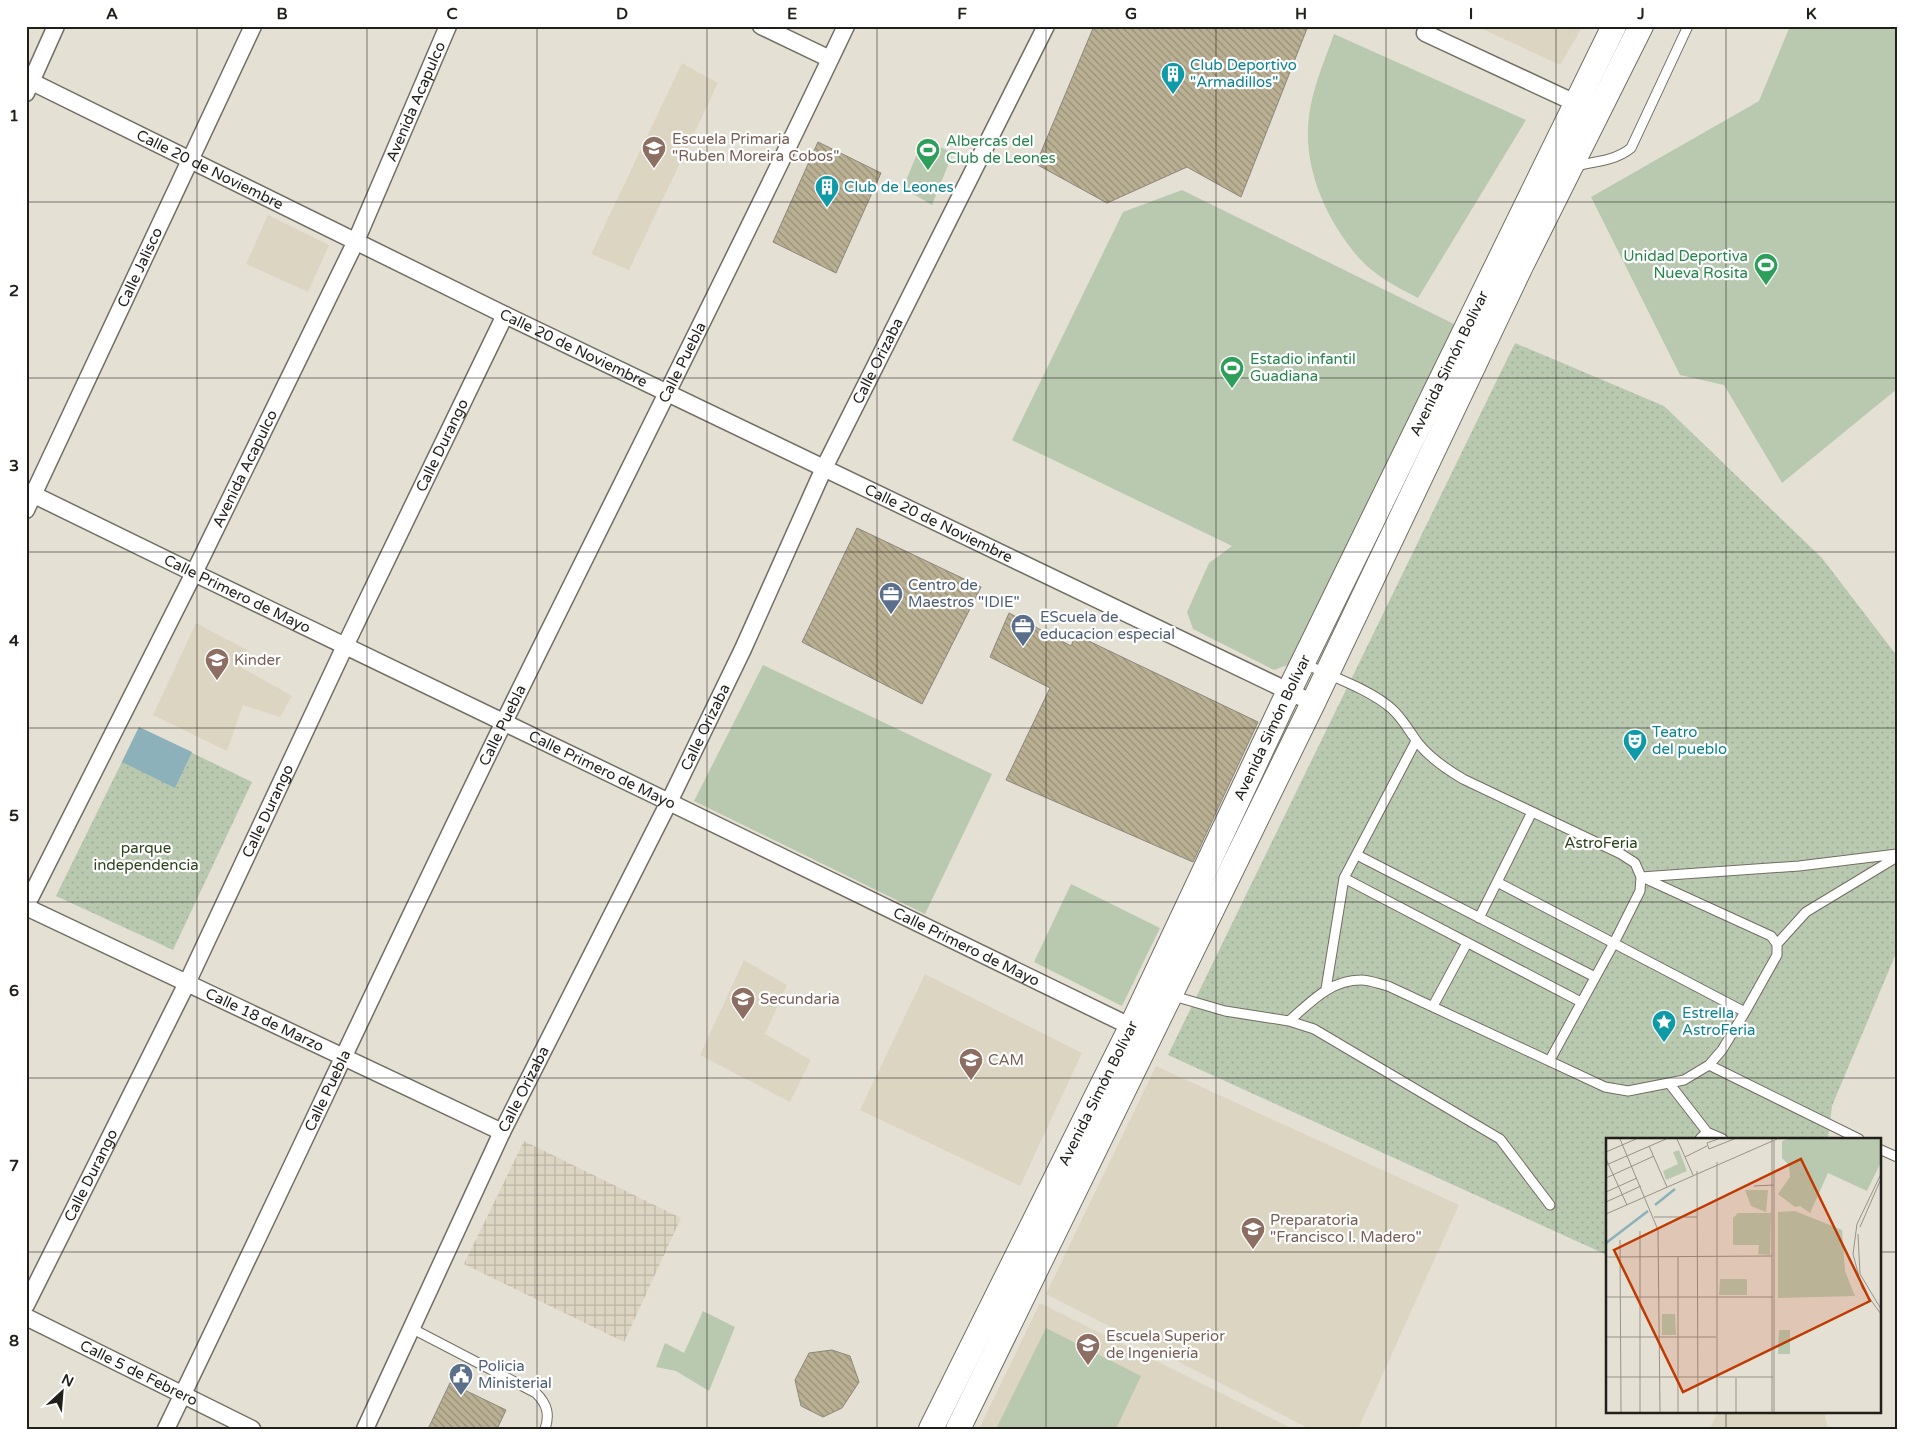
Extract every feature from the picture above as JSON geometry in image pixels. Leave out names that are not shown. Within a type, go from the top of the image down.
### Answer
[{"type":"street","points":[[28,84],[56,26]]},
{"type":"street","name":"Calle Jalisco","points":[[26,510],[30,492],[253,26]]},
{"type":"street","name":"Avenida Acapulco","points":[[26,906],[194,573],[356,241],[448,26]]},
{"type":"street","points":[[761,26],[830,59]]},
{"type":"street","name":"Calle Puebla","points":[[166,1429],[342,1057],[846,26]]},
{"type":"street","name":"Calle Orizaba","points":[[365,1429],[502,1132],[669,802],[743,649],[824,468],[1046,26]]},
{"type":"street","name":"Avenida Simón Bolívar","points":[[958,1429],[1159,992],[1302,663],[1614,26]]},
{"type":"street","name":"Avenida Simón Bolívar","points":[[1159,992],[1327,675],[1521,266],[1641,26]]},
{"type":"street","points":[[1424,33],[1598,114]]},
{"type":"street","name":"Calle 20 de Noviembre","points":[[28,84],[1313,703]]},
{"type":"street","name":"Calle Durango","points":[[26,1305],[187,983],[345,646],[505,315]]},
{"type":"street","name":"Calle Primero de Mayo","points":[[30,492],[1141,1031]]},
{"type":"street","name":"Calle 18 de Marzo","points":[[26,906],[502,1132]]},
{"type":"street","name":"Avenida Simón Bolívar","points":[[931,1429],[962,1365],[1141,1031]]},
{"type":"street","name":"Calle 5 de Febrero","points":[[26,1316],[252,1429]]},
{"type":"street","points":[[962,1365],[984,1376]]},
{"type":"lane","points":[[1571,166],[1613,158],[1623,155],[1631,148],[1688,26]]},
{"type":"lane","points":[[1302,663],[1378,697],[1392,708],[1406,724],[1416,741],[1427,754],[1444,768],[1463,779],[1621,854],[1635,863],[1642,877],[1640,891],[1550,1060]]},
{"type":"lane","points":[[1326,989],[1344,878],[1416,741]]},
{"type":"lane","points":[[1479,918],[1532,812]]},
{"type":"lane","points":[[1357,854],[1595,977]]},
{"type":"lane","points":[[1642,877],[1799,866],[1897,856]]},
{"type":"lane","points":[[1777,944],[1806,912],[1897,856]]},
{"type":"lane","points":[[1289,1021],[1326,989],[1343,982],[1363,980],[1388,986],[1605,1087],[1628,1091],[1642,1090],[1684,1080],[1709,1066],[1722,1050],[1746,1012],[1777,955],[1777,944],[1770,936],[1642,877]]},
{"type":"lane","points":[[1344,878],[1581,1002]]},
{"type":"lane","points":[[1497,882],[1746,1012]]},
{"type":"lane","points":[[1433,1006],[1467,943]]},
{"type":"lane","points":[[1159,992],[1225,1012],[1289,1021],[1314,1029],[1500,1139],[1550,1205]]},
{"type":"lane","points":[[1709,1066],[1857,1138]]},
{"type":"lane","points":[[1669,1083],[1707,1132],[1721,1138]]},
{"type":"lane","points":[[1701,1138],[1707,1132]]},
{"type":"lane","points":[[1880,1149],[1897,1157]]},
{"type":"lane","points":[[410,1328],[536,1393],[544,1401],[548,1412],[544,1429]]},
{"type":"shaded area","points":[[1476,26],[1583,26],[1560,65]]},
{"type":"shaded area","name":"Escuela Primaria \"Ruben Moreira Cobos\"","points":[[682,63],[718,83],[629,270],[591,254]]},
{"type":"shaded area","points":[[268,215],[329,245],[308,292],[246,264]]},
{"type":"shaded area","name":"Kinder","points":[[196,623],[247,650],[237,665],[292,696],[280,717],[243,705],[227,751],[153,715]]},
{"type":"shaded area","name":"Secundaria","points":[[744,960],[787,985],[765,1034],[811,1060],[790,1102],[700,1055]]},
{"type":"shaded area","name":"CAM","points":[[925,974],[1082,1053],[1020,1186],[860,1110]]},
{"type":"shaded area","name":"Preparatoria \"Francisco I. Madero\"","points":[[1156,1066],[1459,1205],[1358,1429],[1310,1429],[1046,1294]]},
{"type":"shaded area","points":[[524,1141],[681,1218],[624,1342],[464,1264]]},
{"type":"shaded area","name":"Escuela Superior de Ingeniería","points":[[1040,1303],[1293,1429],[979,1429]]},
{"type":"shaded area","points":[[1718,1412],[1824,1412],[1828,1429],[1710,1429]]},
{"type":"green space","name":"Unidad Deportiva Nueva Rosita","points":[[1790,26],[1897,26],[1897,389],[1782,483],[1724,385],[1680,375],[1591,197],[1759,101]]},
{"type":"green space","points":[[1334,34],[1526,120],[1418,298],[1379,276],[1359,258],[1338,230],[1315,181],[1308,146],[1309,117],[1317,81]]},
{"type":"green space","name":"Albercas del Club de Leones","points":[[923,139],[953,153],[932,205],[903,188]]},
{"type":"green space","name":"Estadio infantil Guadiana","points":[[1182,190],[1458,326],[1293,663],[1274,670],[1193,629],[1187,612],[1209,563],[1232,546],[1012,440],[1123,212]]},
{"type":"green space","name":"AstroFeria","points":[[1515,343],[1664,406],[1822,558],[1897,656],[1897,951],[1832,1106],[1828,1138],[1606,1138],[1606,1255],[1168,1055]]},
{"type":"green space","points":[[763,665],[992,774],[925,914],[694,801]]},
{"type":"green space","name":"parque independencia","points":[[139,727],[252,782],[173,950],[56,896]]},
{"type":"green space","points":[[1071,884],[1160,928],[1122,1006],[1034,962]]},
{"type":"green space","points":[[703,1311],[735,1327],[709,1391],[676,1371],[656,1367],[665,1343],[684,1353]]},
{"type":"green space","points":[[1046,1328],[1141,1376],[1116,1429],[996,1429]]},
{"type":"water","points":[[139,727],[192,752],[175,788],[122,762]]},
{"type":"building","name":"Club Deportivo \"Armadillos\"","points":[[1094,26],[1308,26],[1241,197],[1187,167],[1107,203],[1036,164]]},
{"type":"building","name":"Club de Leones","points":[[818,142],[881,173],[836,273],[773,242]]},
{"type":"building","name":"Centro de Maestros \"IDIE\"","points":[[857,528],[981,587],[922,704],[802,642]]},
{"type":"building","points":[[1009,613],[1071,646],[1076,635],[1258,722],[1193,862],[1006,780],[1050,688],[990,657]]},
{"type":"building","points":[[832,1350],[850,1356],[859,1382],[842,1408],[823,1417],[801,1406],[795,1380],[809,1353]]},
{"type":"building","name":"Policia Ministerial","points":[[450,1383],[506,1410],[497,1429],[428,1429]]},
{"type":"place","name":"Club Deportivo \"Armadillos\"","points":[[1173,95]]},
{"type":"place","name":"Escuela Primaria \"Ruben Moreira Cobos\"","points":[[654,169]]},
{"type":"place","name":"Albercas del Club de Leones","points":[[928,171]]},
{"type":"place","name":"Club de Leones","points":[[827,208]]},
{"type":"place","name":"Unidad Deportiva Nueva Rosita","points":[[1766,286]]},
{"type":"place","name":"Estadio infantil Guadiana","points":[[1232,389]]},
{"type":"place","name":"Centro de Maestros \"IDIE\"","points":[[891,615]]},
{"type":"place","name":"EScuela de educacion especial","points":[[1023,647]]},
{"type":"place","name":"Kinder","points":[[217,681]]},
{"type":"place","name":"Teatro del pueblo","points":[[1635,762]]},
{"type":"place","name":"Secundaria","points":[[743,1020]]},
{"type":"place","name":"Estrella AstroFeria","points":[[1664,1043]]},
{"type":"place","name":"CAM","points":[[971,1081]]},
{"type":"place","name":"Preparatoria \"Francisco I. Madero\"","points":[[1253,1250]]},
{"type":"place","name":"Escuela Superior de Ingeniería","points":[[1088,1366]]},
{"type":"place","name":"Policia Ministerial","points":[[461,1396]]}]
